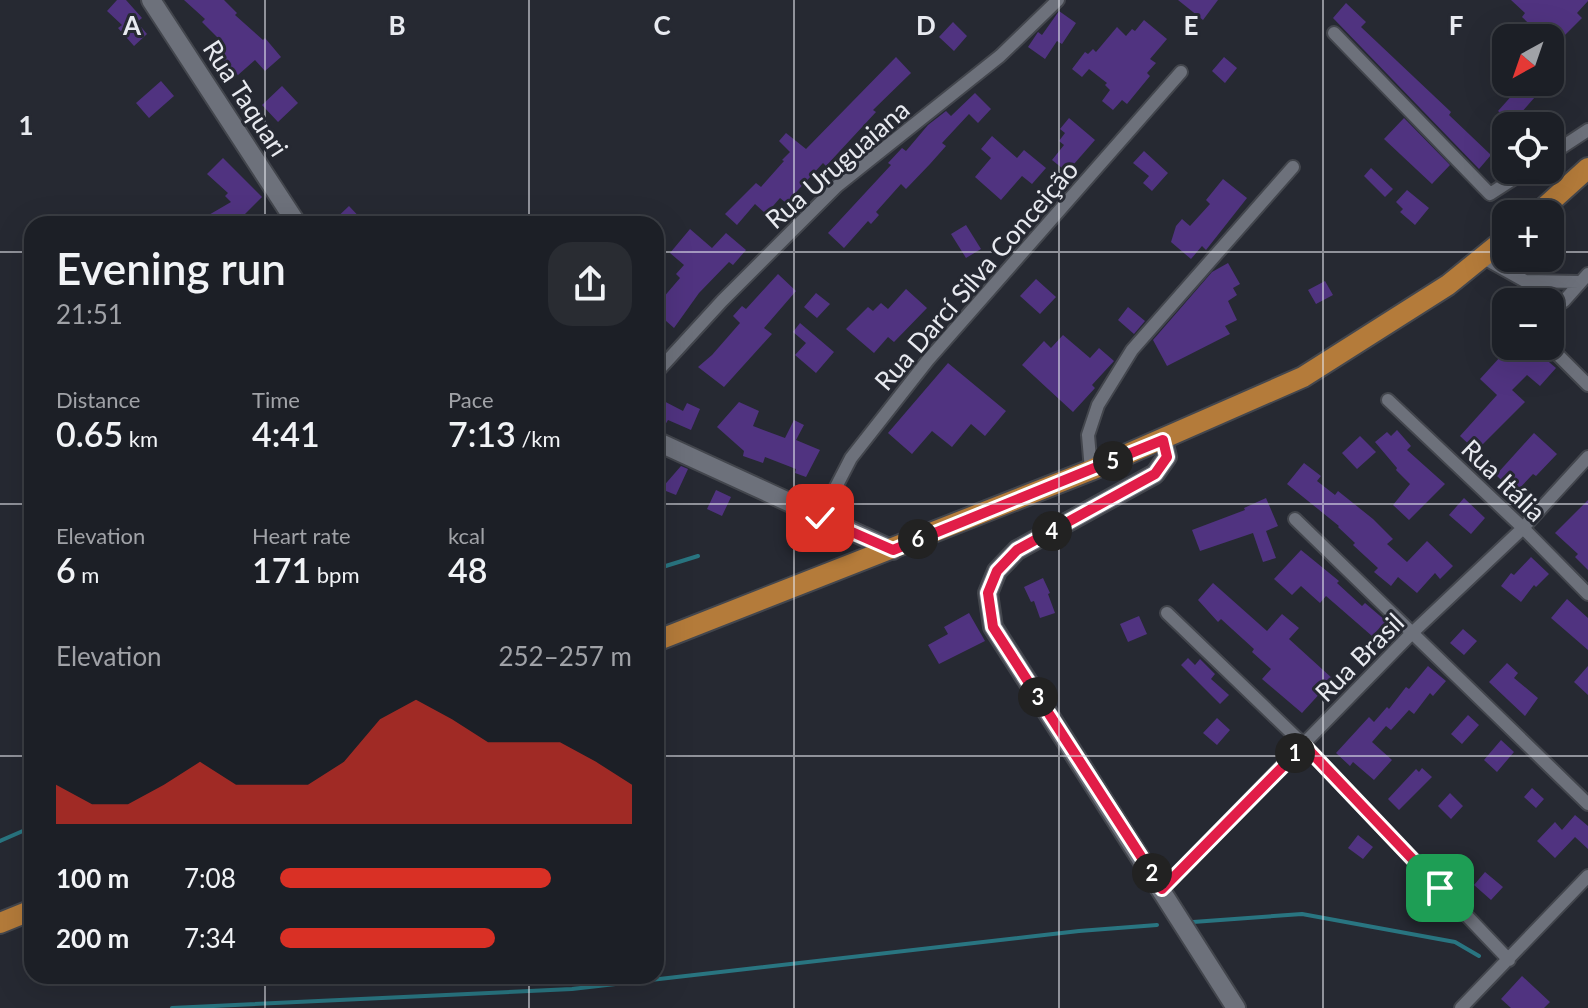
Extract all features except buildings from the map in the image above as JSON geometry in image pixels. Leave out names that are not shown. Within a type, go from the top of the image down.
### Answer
[{"type":"main road","points":[[1553,200],[1588,168]]},
{"type":"main road","points":[[664,638],[1091,470],[1303,377],[1448,285],[1492,249]]},
{"type":"main road","points":[[0,923],[24,913]]},
{"type":"street","name":"Rua Taquari","points":[[151,0],[292,216]]},
{"type":"street","name":"Rua Uruguaiana","points":[[664,364],[722,301],[837,186],[1000,56],[1058,0]]},
{"type":"street","points":[[1334,33],[1490,194],[1505,184]]},
{"type":"street","name":"Rua Darcí Silva Conceição","points":[[820,518],[851,458],[928,360],[1181,72]]},
{"type":"street","points":[[1564,146],[1588,130]]},
{"type":"street","points":[[1091,470],[1088,435],[1098,405],[1132,350],[1293,167]]},
{"type":"street","points":[[1482,257],[1525,281],[1583,278]]},
{"type":"street","points":[[1564,301],[1583,278]]},
{"type":"street","points":[[1563,360],[1588,385]]},
{"type":"street","name":"Rua Itália","points":[[1388,400],[1588,594]]},
{"type":"street","points":[[1163,440],[1167,457],[1155,474],[1017,550],[997,571],[988,593],[993,627],[1236,1008]]},
{"type":"street","points":[[664,445],[893,550]]},
{"type":"street","name":"Rua Brasil","points":[[1162,889],[1411,634],[1523,528],[1588,457]]},
{"type":"street","points":[[1295,519],[1588,804]]},
{"type":"street","points":[[1167,613],[1304,745],[1509,960]]},
{"type":"street","points":[[1461,1008],[1588,876]]},
{"type":"waterway","points":[[664,567],[698,556]]},
{"type":"waterway","points":[[0,841],[24,830]]},
{"type":"waterway","points":[[1193,922],[1302,914],[1455,942],[1479,956]]},
{"type":"waterway","points":[[664,978],[1079,931],[1157,925]]},
{"type":"waterway","points":[[172,1008],[572,989],[616,984]]},
{"type":"route","points":[[820,518],[893,550],[1163,440],[1167,457],[1155,474],[1017,550],[997,571],[988,593],[993,627],[1162,889],[1304,745],[1440,888]]}]
